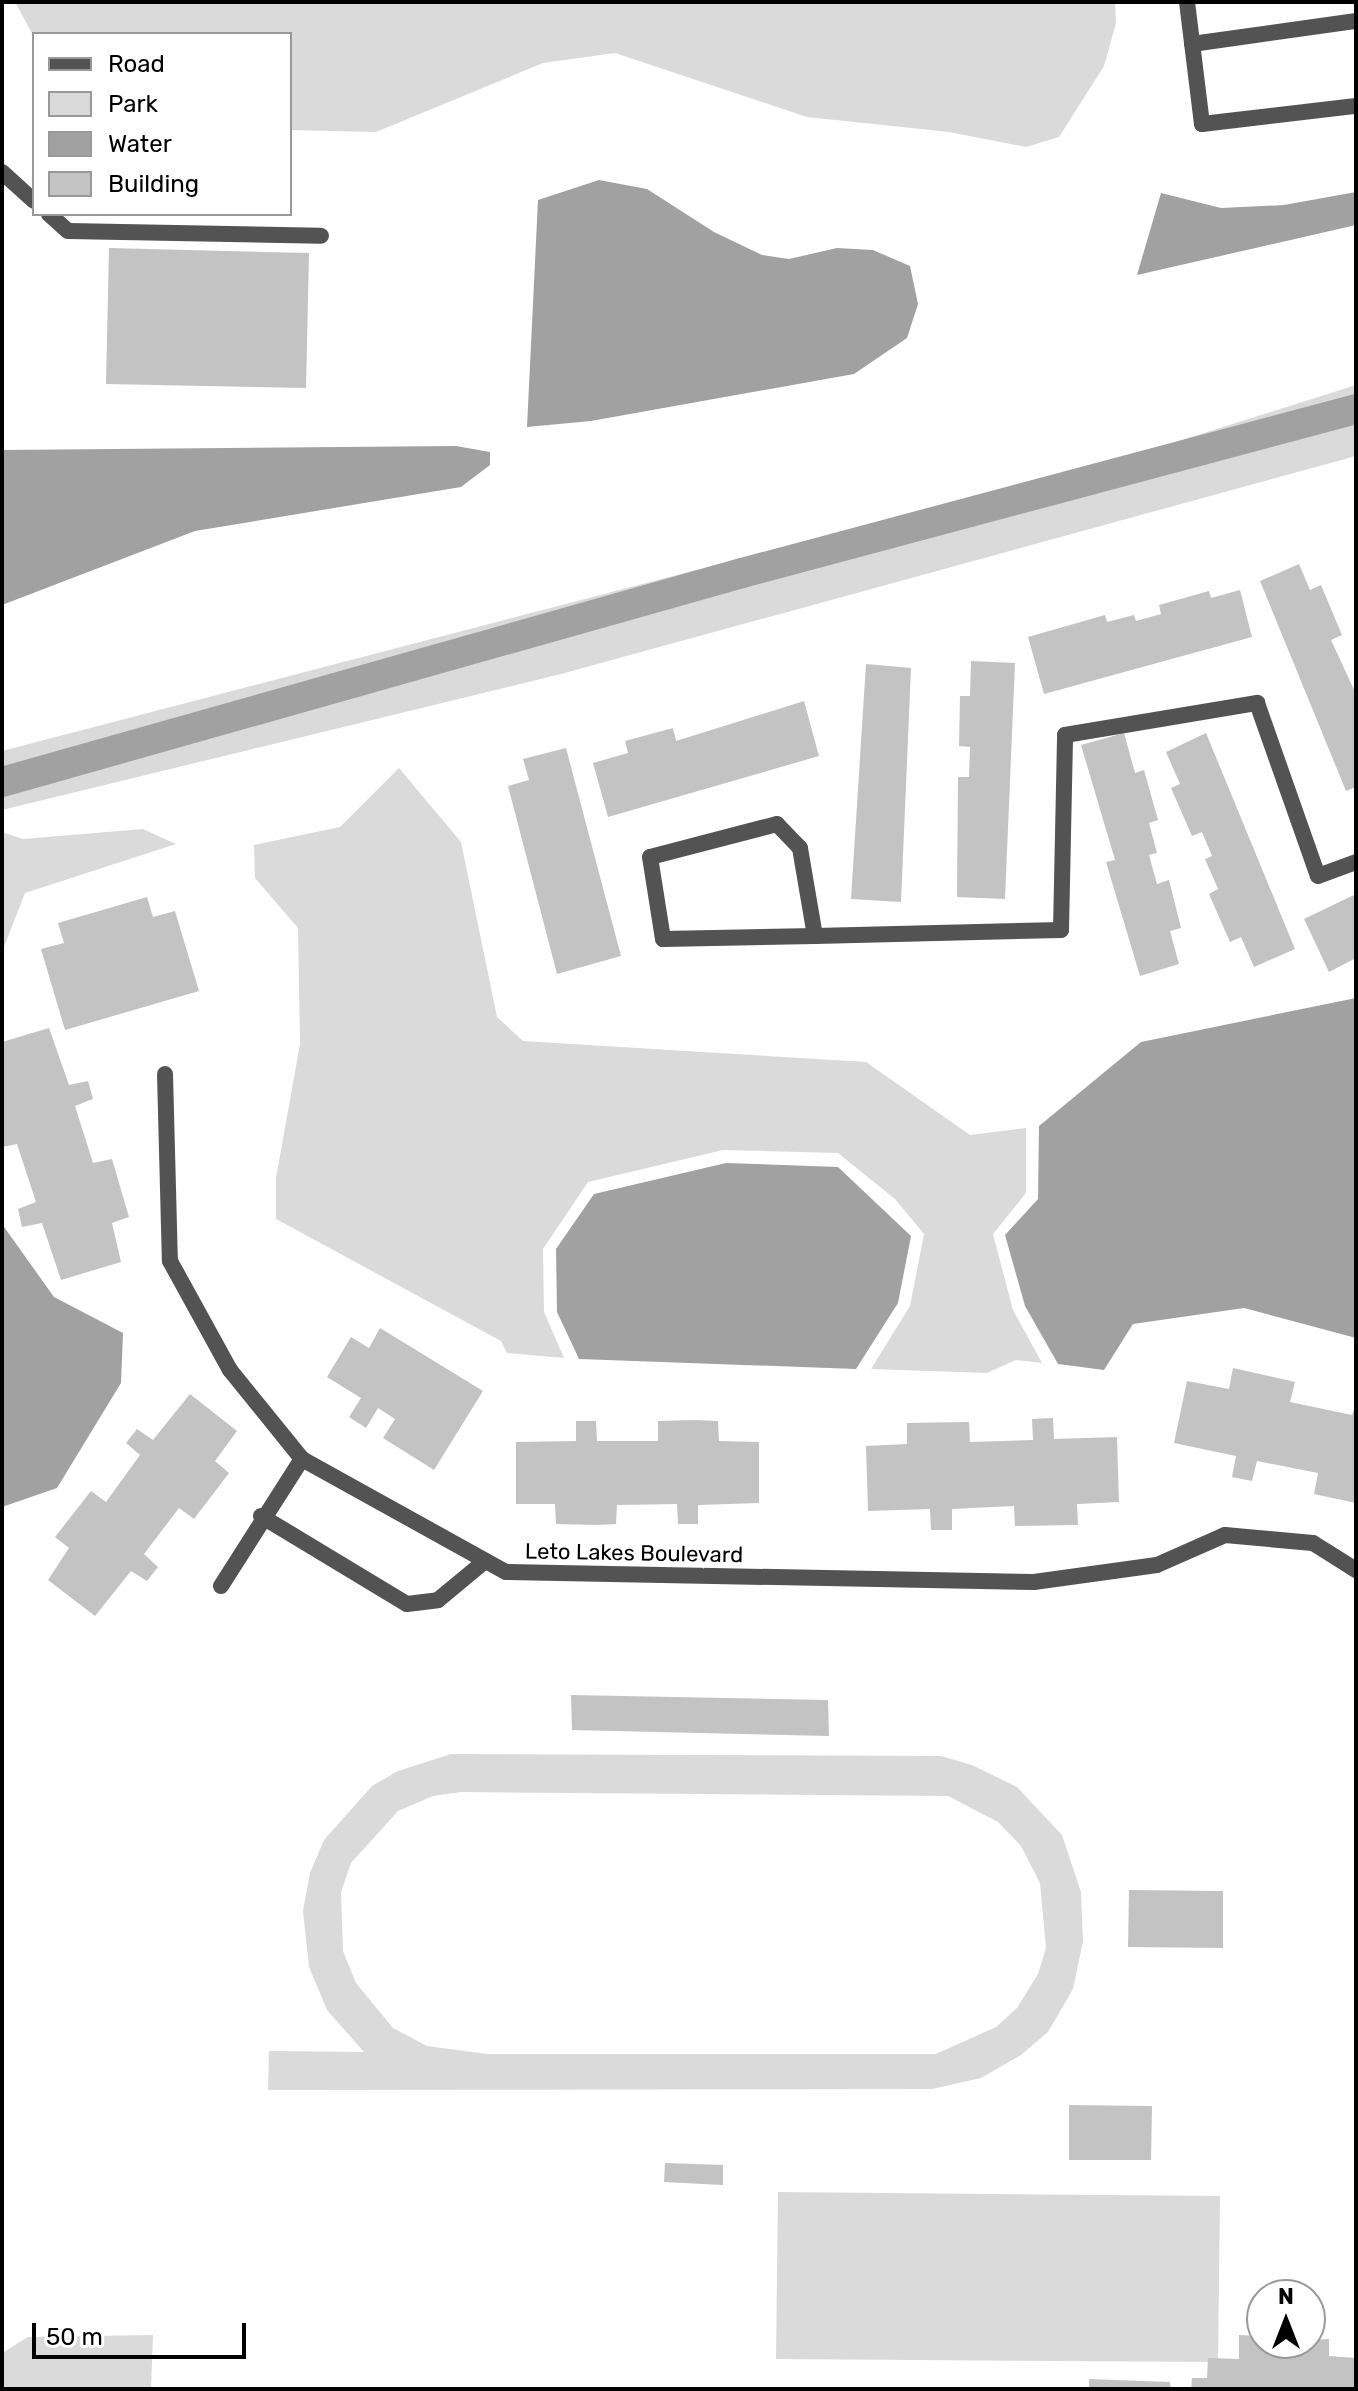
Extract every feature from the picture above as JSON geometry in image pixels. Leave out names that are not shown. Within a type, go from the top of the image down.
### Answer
[{"type":"street","points":[[1187,2],[1202,124],[1356,106]]},
{"type":"street","points":[[1192,44],[1356,21]]},
{"type":"street","points":[[2,172],[32,199]]},
{"type":"street","points":[[51,216],[68,231],[321,236]]},
{"type":"street","points":[[815,936],[800,848],[777,824],[650,857],[663,939],[815,936],[1061,930],[1065,735],[1257,703],[1318,876],[1356,862]]},
{"type":"street","name":"Leto Lakes Boulevard","points":[[165,1074],[170,1261],[230,1370],[302,1459],[506,1572],[1034,1582],[1157,1565],[1225,1535],[1313,1543],[1356,1570]]},
{"type":"street","points":[[221,1586],[261,1516],[302,1459]]},
{"type":"street","points":[[261,1516],[407,1604],[438,1600],[485,1561]]},
{"type":"green space","points":[[15,2],[1115,2],[1116,23],[1104,66],[1059,137],[1026,147],[949,132],[807,117],[615,53],[543,63],[376,132],[292,130],[292,32],[32,33]]},
{"type":"green space","points":[[1356,385],[1356,456],[561,674],[2,810],[2,751],[1125,458]]},
{"type":"green space","points":[[399,768],[461,842],[497,1017],[523,1041],[866,1062],[970,1135],[1026,1128],[1026,1193],[993,1234],[1013,1310],[1042,1363],[1016,1360],[987,1373],[871,1369],[910,1306],[924,1234],[895,1199],[838,1153],[723,1150],[588,1182],[543,1249],[544,1312],[564,1358],[507,1353],[501,1341],[276,1219],[276,1178],[300,1044],[298,928],[255,878],[254,845],[340,827]]},
{"type":"green space","points":[[143,829],[176,844],[25,893],[2,952],[2,832],[23,839]]},
{"type":"green space","points":[[451,1754],[941,1756],[972,1765],[1017,1787],[1062,1835],[1081,1892],[1083,1941],[1073,1989],[1048,2032],[1021,2055],[981,2078],[932,2089],[268,2090],[269,2051],[364,2052],[327,2010],[309,1967],[303,1911],[310,1873],[324,1840],[372,1786],[398,1771]],"holes":[[[461,1792],[948,1796],[998,1822],[1021,1846],[1040,1883],[1046,1948],[1038,1974],[1017,2008],[996,2027],[936,2054],[487,2054],[427,2046],[393,2028],[356,1983],[343,1951],[341,1892],[351,1863],[398,1811],[433,1796]]]},
{"type":"green space","points":[[778,2192],[1220,2196],[1218,2362],[776,2359]]},
{"type":"green space","points":[[153,2335],[151,2389],[2,2389],[2,2353],[28,2337]]},
{"type":"water","points":[[599,180],[647,189],[714,232],[762,255],[789,259],[837,248],[873,250],[910,266],[918,304],[907,338],[854,374],[591,421],[527,427],[538,200]]},
{"type":"water","points":[[1356,192],[1356,225],[1137,275],[1161,193],[1221,208],[1284,205]]},
{"type":"water","points":[[456,446],[490,452],[490,465],[461,487],[195,531],[2,605],[2,450]]},
{"type":"water","points":[[1356,998],[1356,1338],[1244,1308],[1133,1324],[1104,1370],[1058,1364],[1025,1306],[1005,1235],[1038,1199],[1039,1126],[1141,1042]]},
{"type":"water","points":[[726,1163],[838,1167],[911,1236],[898,1303],[856,1369],[579,1359],[557,1312],[556,1249],[594,1194]]},
{"type":"water","points":[[2,1224],[54,1297],[123,1333],[121,1383],[57,1488],[2,1507]]},
{"type":"building","points":[[109,248],[309,253],[306,388],[106,384]]},
{"type":"building","points":[[1299,564],[1310,590],[1321,585],[1342,635],[1331,640],[1356,694],[1356,787],[1346,791],[1260,581]]},
{"type":"building","points":[[1240,590],[1252,637],[1044,694],[1028,637],[1105,615],[1107,622],[1134,615],[1136,621],[1161,614],[1159,605],[1209,591],[1211,598]]},
{"type":"building","points":[[971,661],[1015,663],[1005,899],[957,897],[958,777],[969,777],[970,747],[959,746],[960,696],[970,696]]},
{"type":"building","points":[[866,664],[911,668],[901,902],[851,899]]},
{"type":"building","points":[[804,701],[819,756],[608,817],[593,763],[628,753],[625,741],[673,728],[676,741]]},
{"type":"building","points":[[1124,733],[1135,773],[1144,770],[1158,820],[1149,823],[1157,853],[1149,855],[1157,884],[1169,880],[1181,928],[1170,931],[1179,964],[1140,976],[1106,862],[1115,860],[1081,745]]},
{"type":"building","points":[[1206,733],[1295,949],[1254,967],[1241,937],[1230,942],[1209,894],[1218,889],[1205,859],[1212,856],[1202,832],[1192,836],[1171,788],[1180,784],[1166,752]]},
{"type":"building","points":[[566,748],[621,956],[557,974],[508,786],[529,780],[523,759]]},
{"type":"building","points":[[1356,894],[1356,958],[1329,972],[1304,919]]},
{"type":"building","points":[[147,897],[153,917],[175,911],[199,991],[65,1030],[41,949],[64,943],[58,923]]},
{"type":"building","points":[[49,1028],[69,1085],[88,1081],[93,1099],[75,1106],[93,1163],[112,1159],[129,1217],[112,1223],[121,1262],[61,1280],[42,1223],[22,1227],[18,1209],[36,1202],[17,1144],[2,1147],[2,1042]]},
{"type":"building","points":[[380,1328],[483,1391],[434,1470],[383,1438],[395,1419],[378,1408],[366,1428],[349,1417],[361,1398],[327,1377],[351,1337],[369,1348]]},
{"type":"building","points":[[1233,1368],[1295,1382],[1290,1402],[1352,1415],[1356,1404],[1356,1503],[1314,1494],[1318,1473],[1257,1461],[1252,1481],[1232,1477],[1236,1456],[1174,1443],[1187,1381],[1229,1389]]},
{"type":"building","points":[[190,1394],[237,1431],[215,1461],[229,1473],[194,1519],[179,1508],[144,1554],[158,1567],[147,1581],[131,1571],[95,1616],[48,1580],[69,1548],[55,1537],[91,1491],[106,1502],[140,1455],[126,1443],[137,1429],[153,1440]]},
{"type":"building","points":[[1053,1418],[1054,1439],[1117,1437],[1119,1502],[1077,1504],[1078,1525],[1015,1526],[1014,1506],[952,1509],[952,1530],[931,1530],[930,1509],[868,1511],[866,1446],[907,1444],[907,1423],[969,1422],[970,1442],[1033,1440],[1032,1419]]},
{"type":"building","points":[[576,1421],[596,1421],[597,1441],[658,1441],[658,1421],[718,1421],[719,1441],[759,1442],[759,1503],[698,1505],[698,1524],[678,1524],[677,1504],[617,1505],[616,1524],[597,1525],[556,1524],[555,1504],[516,1504],[516,1442],[576,1441]]},
{"type":"building","points":[[571,1695],[828,1700],[829,1736],[572,1730]]},
{"type":"building","points":[[1129,1890],[1223,1891],[1223,1948],[1128,1947]]},
{"type":"building","points":[[1069,2105],[1152,2106],[1151,2160],[1069,2160]]},
{"type":"building","points":[[665,2163],[723,2165],[723,2185],[664,2182]]},
{"type":"building","points":[[1239,2335],[1246,2335],[1246,2359],[1326,2359],[1326,2339],[1329,2339],[1329,2356],[1356,2358],[1356,2389],[1191,2389],[1192,2378],[1207,2378],[1208,2358],[1239,2359]]},
{"type":"building","points":[[1089,2379],[1170,2382],[1171,2389],[1089,2389]]},
{"type":"waterway","points":[[2,782],[742,573],[1356,409]]}]
